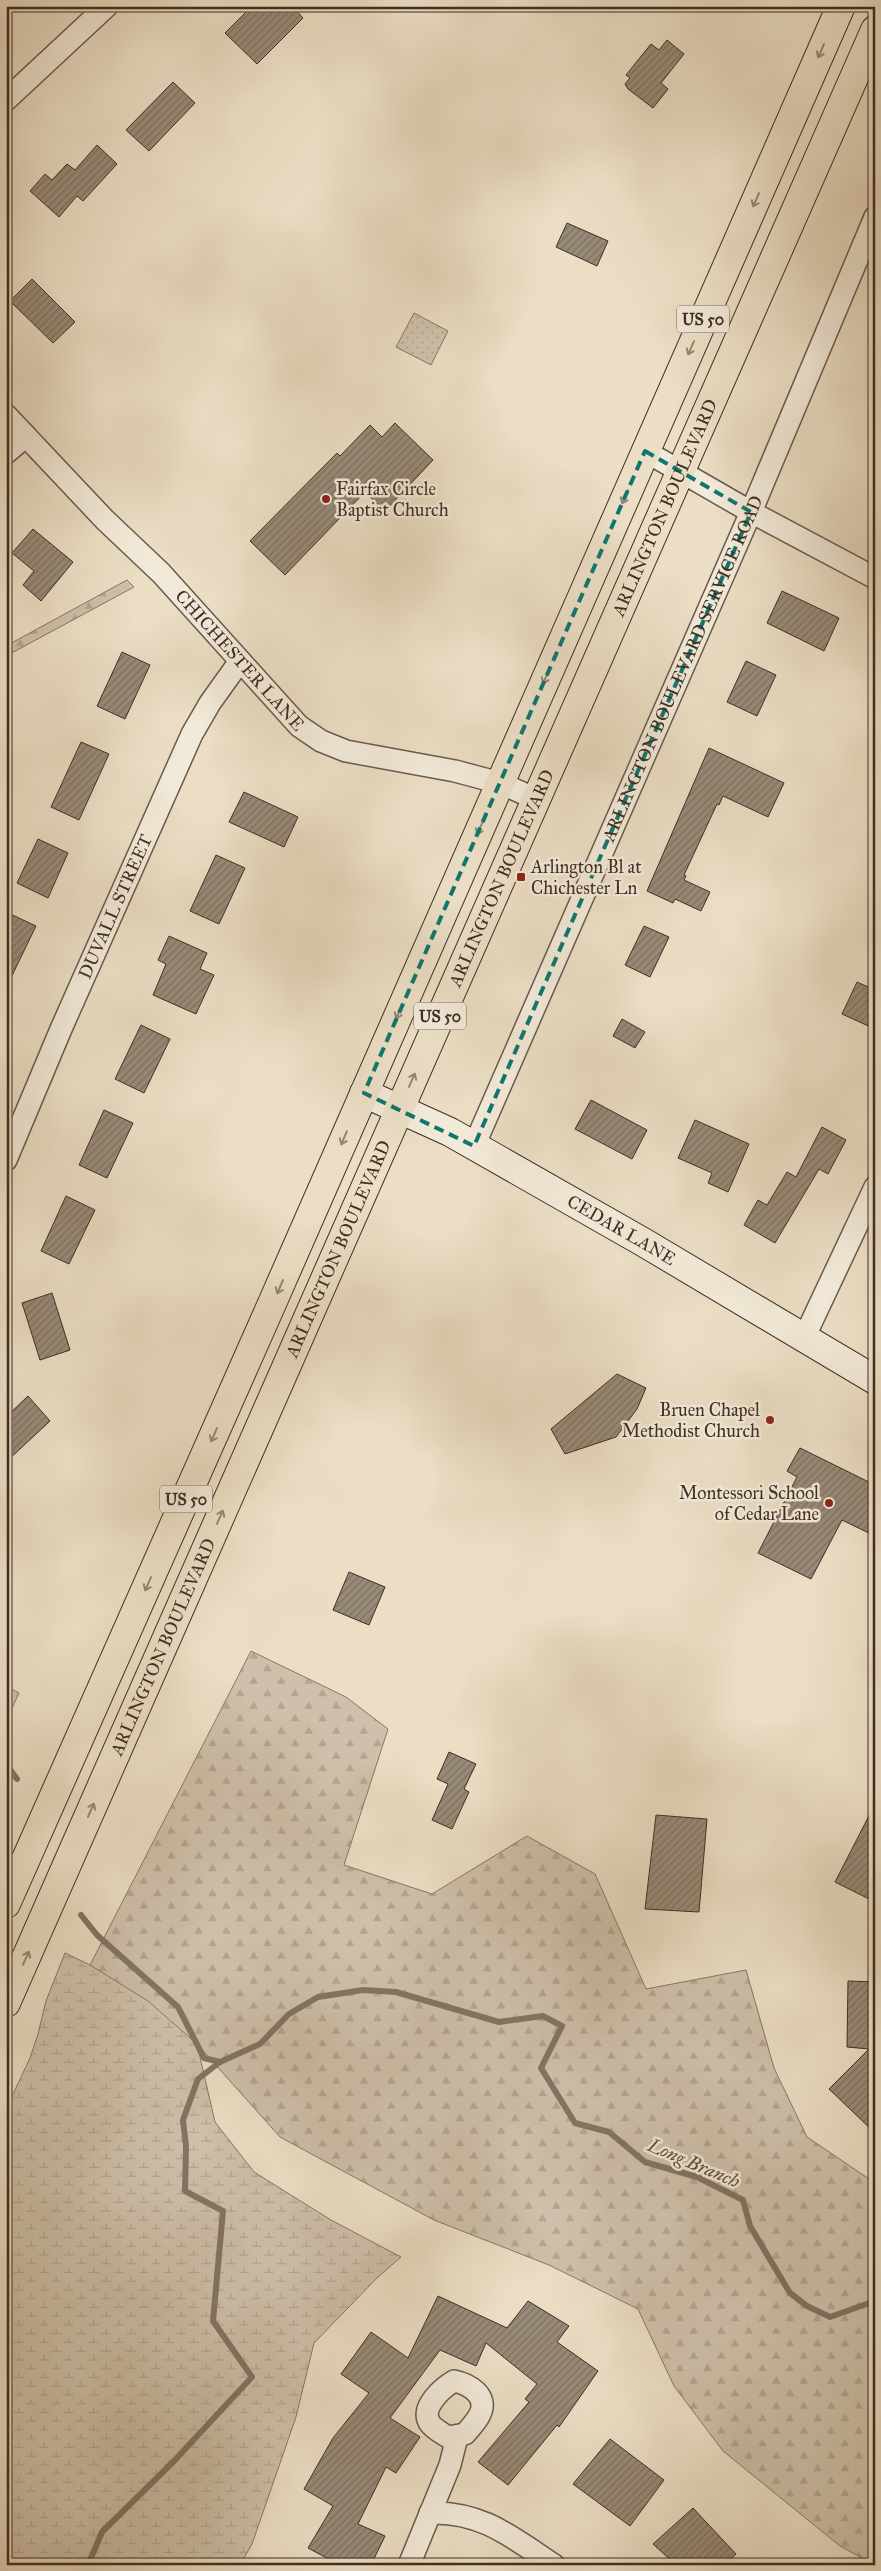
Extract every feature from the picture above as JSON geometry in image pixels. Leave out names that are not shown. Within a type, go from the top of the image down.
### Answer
[{"type":"main road","name":"US 50","points":[[6,1904],[841,6]]},
{"type":"main road","name":"ARLINGTON BOULEVARD","points":[[6,2003],[875,30]]},
{"type":"main road","name":"CEDAR LANE","points":[[364,1093],[450,1132],[875,1380]]},
{"type":"street","points":[[6,100],[107,6]]},
{"type":"street","name":"ARLINGTON BOULEVARD SERVICE ROAD","points":[[474,1146],[750,512],[875,217]]},
{"type":"street","name":"CHICHESTER LANE","points":[[6,415],[105,520],[161,573],[299,726],[321,740],[346,751],[455,771],[500,784],[536,799]]},
{"type":"street","points":[[6,453],[26,436]]},
{"type":"street","points":[[645,452],[750,512],[875,578]]},
{"type":"street","name":"DUVALL STREET","points":[[6,1160],[61,1029],[192,734],[210,703],[240,661]]},
{"type":"street","points":[[804,1338],[875,1187]]},
{"type":"street","points":[[409,2565],[450,2465],[457,2437]]},
{"type":"street","points":[[430,2513],[447,2512],[471,2516],[493,2525],[554,2565]]},
{"type":"highlighted area","points":[[645,451],[751,512],[474,1146],[364,1093]]},
{"type":"green space","points":[[414,313],[448,331],[431,365],[396,347]]},
{"type":"green space","points":[[127,580],[134,587],[6,656],[6,646]]},
{"type":"green space","points":[[251,1651],[346,1697],[388,1729],[344,1865],[432,1894],[527,1836],[595,1874],[646,1989],[746,1970],[774,2068],[807,2137],[875,2183],[875,2565],[840,2546],[723,2451],[674,2386],[638,2309],[549,2265],[434,2220],[280,2137],[197,2044],[90,1965]]},
{"type":"green space","points":[[6,1686],[19,1693],[6,1721]]},
{"type":"green space","points":[[65,1953],[90,1965],[148,2001],[197,2044],[215,2122],[254,2172],[331,2220],[401,2257],[377,2278],[314,2343],[296,2417],[252,2544],[240,2565],[6,2565],[6,2109],[30,2058],[46,2001]]},
{"type":"building","points":[[252,6],[292,6],[303,18],[257,64],[225,33]]},
{"type":"building","points":[[667,40],[684,54],[661,83],[668,89],[653,108],[628,89],[625,84],[630,78],[626,75],[651,44],[659,50]]},
{"type":"building","points":[[173,82],[195,103],[149,151],[126,130]]},
{"type":"building","points":[[97,145],[117,164],[83,201],[77,196],[59,217],[30,191],[45,174],[52,180],[67,164],[75,170]]},
{"type":"building","points":[[567,223],[608,241],[597,266],[556,247]]},
{"type":"building","points":[[32,279],[75,322],[53,343],[10,301]]},
{"type":"building","name":"Fairfax Circle Baptist Church","points":[[395,423],[433,460],[385,511],[365,492],[285,575],[250,541],[337,453],[340,456],[370,425],[382,437]]},
{"type":"building","points":[[33,529],[73,562],[41,601],[23,585],[34,571],[12,553]]},
{"type":"building","points":[[782,591],[839,618],[824,651],[767,623]]},
{"type":"building","points":[[122,652],[150,665],[125,719],[97,706]]},
{"type":"building","points":[[746,661],[776,675],[757,716],[727,702]]},
{"type":"building","points":[[81,742],[109,754],[79,820],[51,807]]},
{"type":"building","points":[[709,748],[784,783],[768,817],[723,796],[719,805],[717,804],[684,875],[686,876],[684,880],[710,892],[701,911],[675,899],[673,903],[647,891]]},
{"type":"building","points":[[244,792],[298,817],[284,847],[229,822]]},
{"type":"building","points":[[38,839],[68,853],[48,898],[17,883]]},
{"type":"building","points":[[216,855],[245,868],[219,924],[190,911]]},
{"type":"building","points":[[6,912],[36,926],[6,988]]},
{"type":"building","points":[[644,926],[669,937],[650,977],[625,965]]},
{"type":"building","points":[[169,936],[207,953],[200,969],[214,975],[196,1014],[153,995],[166,964],[158,960]]},
{"type":"building","points":[[857,982],[875,990],[875,1029],[842,1014]]},
{"type":"building","points":[[622,1019],[645,1032],[635,1048],[613,1036]]},
{"type":"building","points":[[141,1025],[170,1039],[144,1093],[115,1079]]},
{"type":"building","points":[[591,1100],[647,1130],[632,1159],[575,1129]]},
{"type":"building","points":[[104,1110],[133,1123],[107,1178],[79,1165]]},
{"type":"building","points":[[695,1120],[749,1144],[728,1192],[708,1183],[712,1173],[678,1158]]},
{"type":"building","points":[[822,1127],[846,1140],[828,1174],[819,1169],[775,1243],[744,1225],[758,1200],[767,1205],[787,1172],[796,1177]]},
{"type":"building","points":[[66,1196],[95,1210],[69,1264],[41,1251]]},
{"type":"building","points":[[52,1293],[70,1350],[40,1360],[22,1303]]},
{"type":"building","points":[[617,1374],[646,1388],[637,1409],[616,1437],[565,1454],[551,1429]]},
{"type":"building","points":[[28,1396],[50,1421],[6,1462],[6,1417]]},
{"type":"building","name":"Montessori School of Cedar Lane","points":[[800,1448],[875,1485],[875,1536],[842,1520],[811,1579],[758,1553],[797,1477],[787,1471]]},
{"type":"building","points":[[349,1572],[385,1587],[369,1625],[333,1610]]},
{"type":"building","points":[[449,1752],[476,1764],[464,1789],[469,1792],[452,1829],[432,1820],[448,1784],[437,1779]]},
{"type":"building","points":[[875,1804],[875,1902],[835,1882]]},
{"type":"building","points":[[656,1815],[707,1819],[699,1912],[645,1909]]},
{"type":"building","points":[[848,1981],[875,1982],[875,2133],[829,2089],[869,2049],[847,2047]]},
{"type":"building","points":[[438,2296],[507,2328],[528,2301],[569,2326],[557,2342],[598,2371],[559,2427],[557,2425],[508,2485],[478,2462],[529,2402],[525,2399],[537,2384],[486,2343],[476,2366],[440,2350],[390,2418],[420,2437],[396,2473],[386,2467],[358,2524],[385,2536],[371,2565],[340,2565],[308,2548],[333,2506],[304,2489],[333,2438],[369,2393],[341,2374],[371,2332],[408,2358]]},
{"type":"building","points":[[610,2439],[664,2480],[630,2526],[573,2484]]},
{"type":"building","points":[[693,2508],[736,2554],[725,2565],[676,2565],[653,2544]]},
{"type":"waterway","name":"Long Branch","points":[[6,1764],[17,1779]]},
{"type":"waterway","points":[[81,1915],[97,1935],[178,2007],[204,2058],[220,2062]]},
{"type":"waterway","points":[[88,2565],[102,2532],[174,2461],[252,2377],[213,2321],[223,2211],[185,2191],[186,2146],[183,2120],[198,2079],[220,2062],[260,2044],[289,2014],[318,1997],[363,1990],[396,1992],[499,2022],[543,2016],[562,2026],[541,2068],[575,2123],[609,2132],[645,2162],[697,2177],[743,2200],[750,2226],[790,2293],[807,2306],[830,2317],[875,2301]]},
{"type":"place","name":"Fairfax Circle Baptist Church","points":[[326,499]]},
{"type":"place","name":"Arlington Bl at Chichester Ln","points":[[521,877]]},
{"type":"place","name":"Bruen Chapel Methodist Church","points":[[770,1420]]},
{"type":"place","name":"Montessori School of Cedar Lane","points":[[829,1503]]}]
